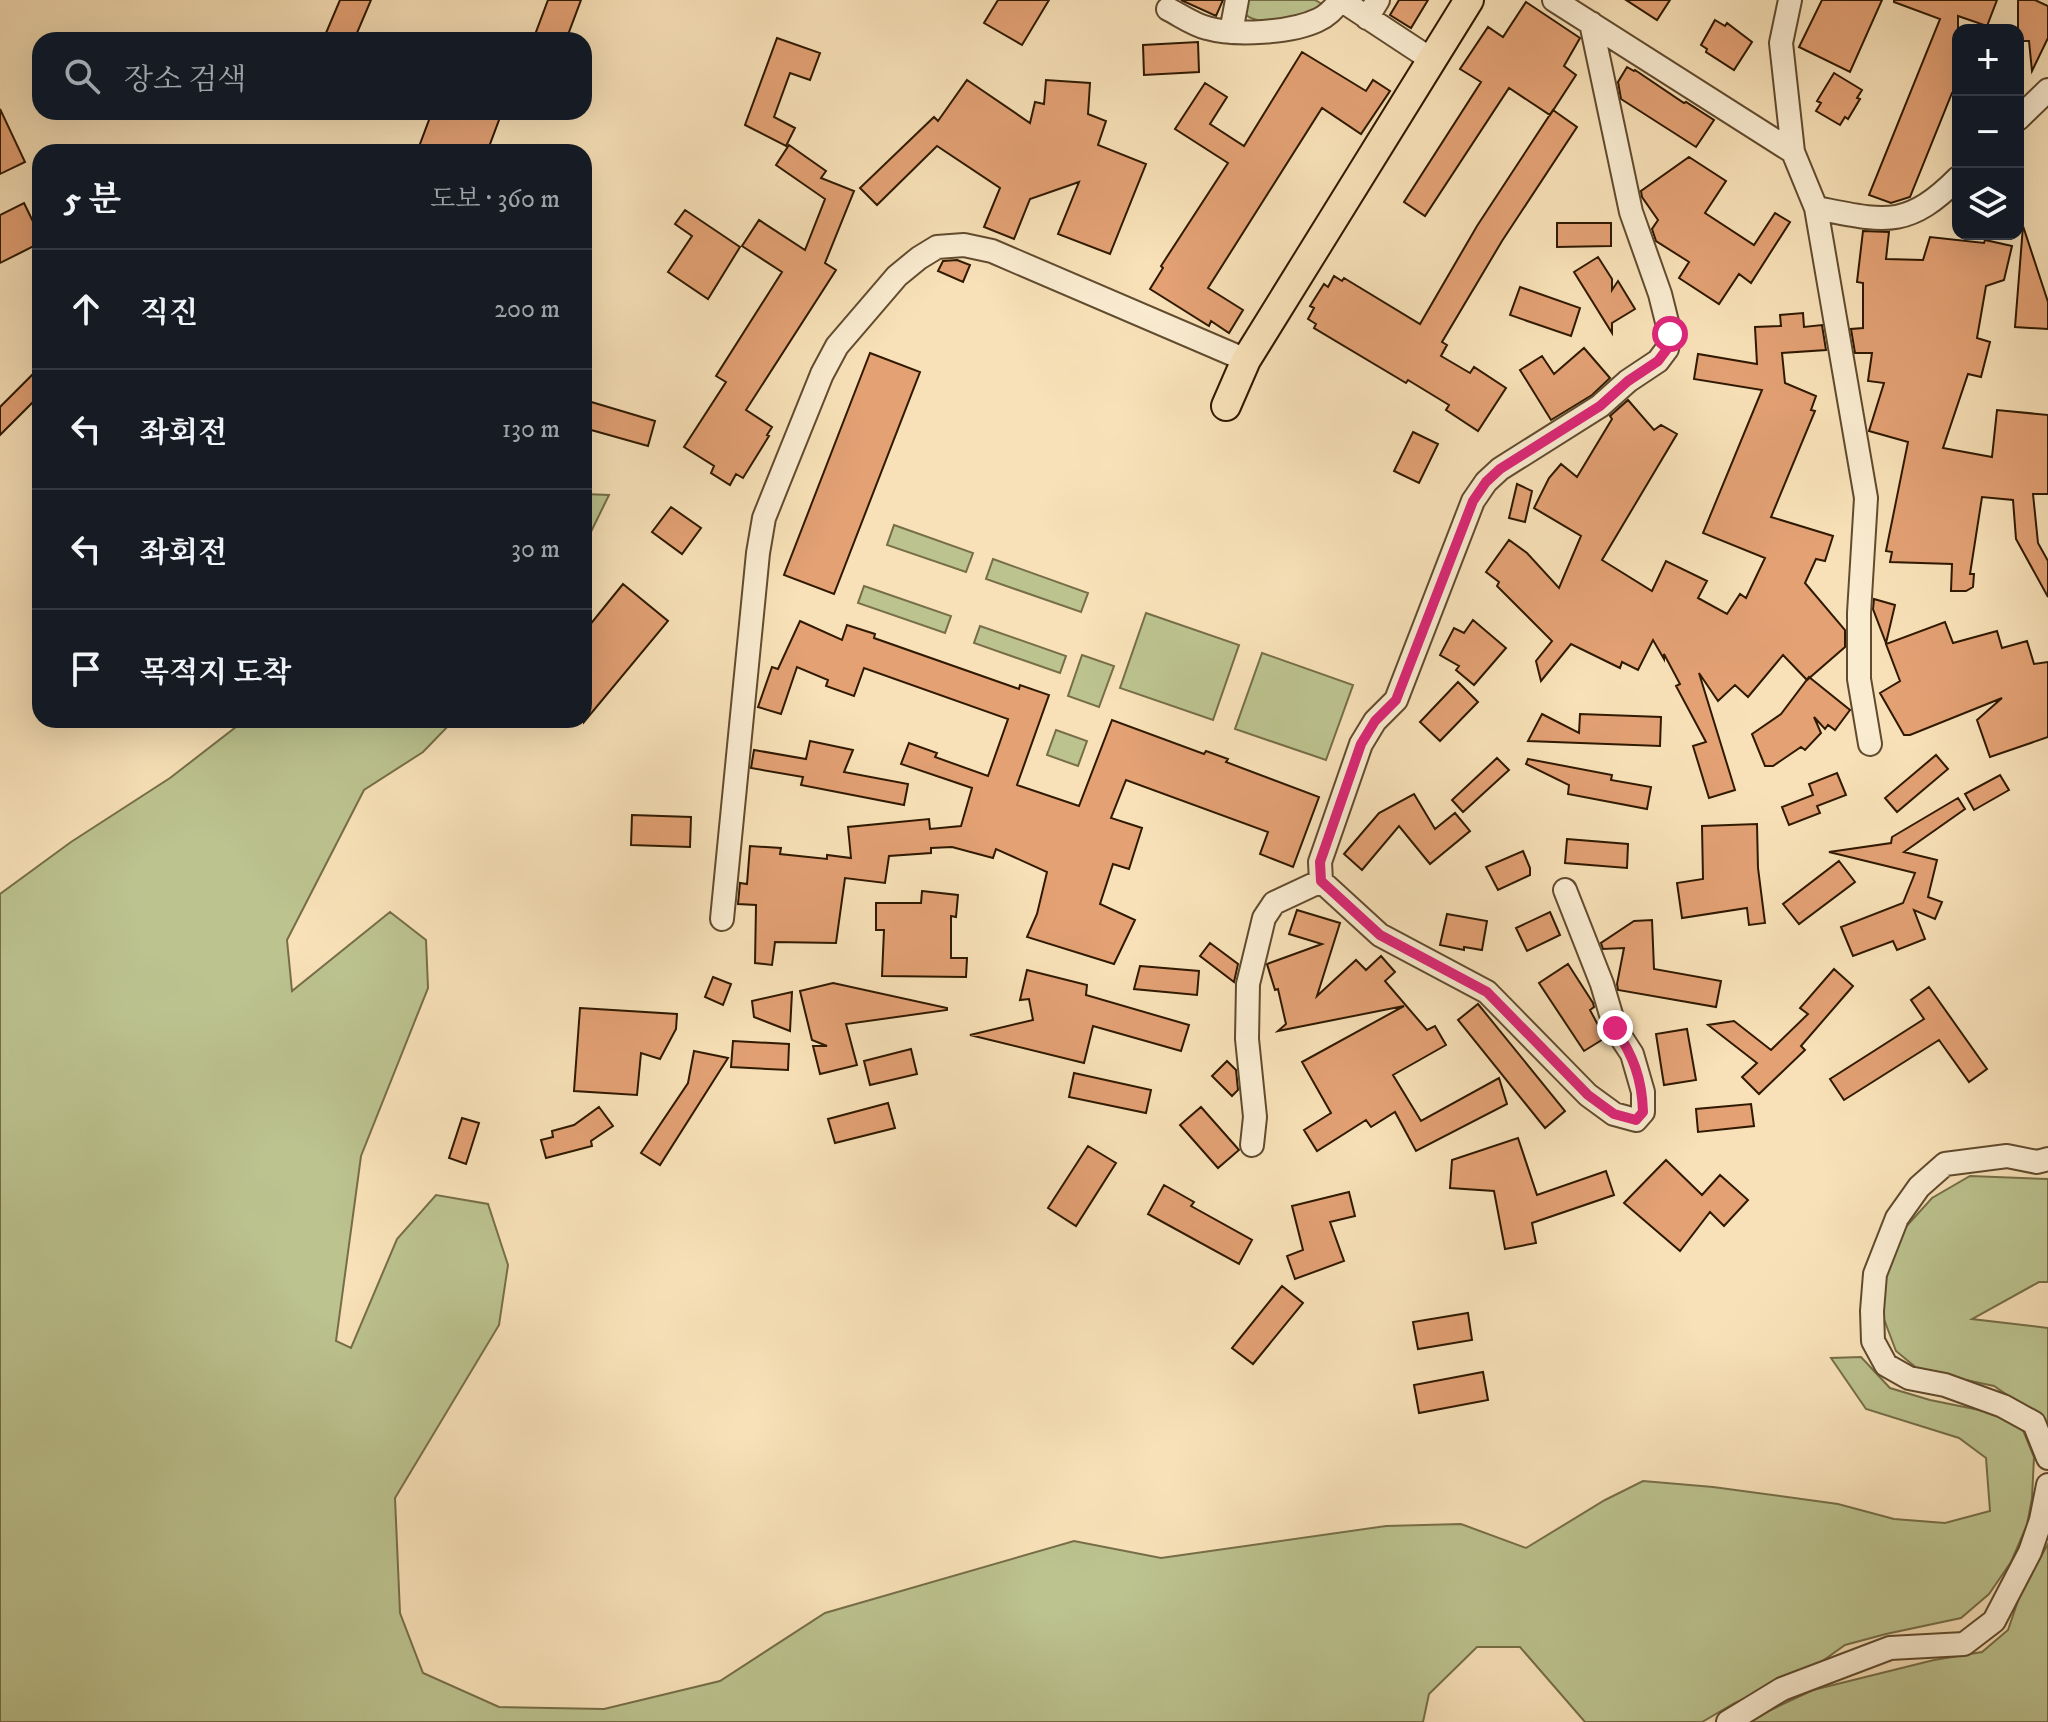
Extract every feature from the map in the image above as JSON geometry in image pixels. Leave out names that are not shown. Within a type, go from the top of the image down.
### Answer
[{"type":"main road","points":[[1226,406],[1246,360],[1469,0]]},
{"type":"street","points":[[1231,32],[1237,0]]},
{"type":"street","points":[[1168,9],[1205,28],[1231,32],[1294,29],[1319,20],[1341,0],[1373,9],[1432,60]]},
{"type":"street","points":[[1554,0],[1793,152]]},
{"type":"street","points":[[1790,0],[1781,43],[1793,152],[1816,208],[1866,498],[1859,613],[1859,679],[1870,744]]},
{"type":"street","points":[[1565,890],[1602,984],[1615,1028],[1632,1054],[1643,1092],[1643,1112],[1636,1120],[1614,1114],[1588,1095],[1487,992],[1380,935],[1321,881],[1320,862],[1361,744],[1375,721],[1396,700],[1473,501],[1500,469],[1600,406],[1628,381],[1658,361],[1667,349],[1670,334],[1660,294],[1631,212],[1591,23]]},
{"type":"street","points":[[2024,113],[2048,90]]},
{"type":"street","points":[[1816,208],[1863,217],[1893,218],[1919,211],[1952,184]]},
{"type":"street","points":[[722,919],[764,518],[822,374],[837,346],[897,276],[937,247],[964,245],[992,251],[1246,360]]},
{"type":"street","points":[[1252,1145],[1255,1117],[1247,1039],[1248,984],[1264,918],[1274,903],[1321,881]]},
{"type":"street","points":[[2048,1159],[2037,1162],[2007,1156],[1945,1164],[1919,1187],[1897,1218],[1875,1274],[1872,1311],[1873,1341],[1886,1365],[1909,1378],[1945,1385],[2003,1406],[2034,1423],[2048,1458]]},
{"type":"street","points":[[1728,1722],[1782,1689],[1890,1648],[1964,1644],[1994,1621],[2030,1552],[2048,1485]]},
{"type":"green space","points":[[1247,0],[1315,0],[1322,4],[1293,17],[1269,21],[1249,17],[1243,11]]},
{"type":"green space","points":[[592,494],[609,495],[592,530]]},
{"type":"green space","points":[[894,525],[973,553],[966,572],[887,545]]},
{"type":"green space","points":[[993,559],[1088,593],[1081,612],[986,579]]},
{"type":"green space","points":[[864,586],[951,616],[945,633],[858,603]]},
{"type":"green space","points":[[1146,613],[1239,645],[1213,720],[1120,688]]},
{"type":"green space","points":[[980,626],[1066,656],[1060,673],[974,643]]},
{"type":"green space","points":[[1262,653],[1353,685],[1326,760],[1235,729]]},
{"type":"green space","points":[[1082,655],[1114,666],[1099,707],[1068,696]]},
{"type":"green space","points":[[235,728],[446,728],[423,752],[364,790],[287,940],[292,991],[390,912],[426,940],[428,988],[361,1156],[336,1341],[351,1348],[397,1239],[436,1195],[488,1204],[508,1265],[499,1325],[395,1498],[400,1613],[423,1673],[499,1707],[604,1709],[720,1681],[825,1613],[1074,1541],[1161,1558],[1386,1526],[1461,1524],[1526,1548],[1643,1481],[1838,1504],[1894,1519],[1945,1523],[1990,1511],[1986,1458],[1959,1438],[1866,1409],[1831,1358],[1861,1357],[1890,1388],[1994,1413],[2023,1430],[2034,1457],[2027,1525],[2011,1562],[1989,1594],[1961,1618],[1845,1645],[1817,1665],[1702,1722],[1585,1722],[1520,1647],[1477,1647],[1429,1694],[1423,1722],[0,1722],[0,894],[71,842],[170,778]]},
{"type":"green space","points":[[1056,730],[1087,741],[1078,766],[1047,755]]},
{"type":"green space","points":[[1970,1176],[2048,1179],[2048,1282],[2039,1282],[1972,1319],[2048,1328],[2048,1423],[1994,1386],[1919,1370],[1896,1351],[1879,1306],[1890,1260],[1903,1230],[1932,1198]]},
{"type":"green space","points":[[2048,1544],[2048,1722],[1745,1722],[1813,1690],[1934,1660],[1982,1652],[2008,1630],[2021,1592]]},
{"type":"building","points":[[340,0],[371,0],[357,32],[326,32]]},
{"type":"building","points":[[548,0],[581,0],[569,32],[536,32]]},
{"type":"building","points":[[998,0],[1049,0],[1022,45],[984,23]]},
{"type":"building","points":[[1181,0],[1223,0],[1216,16]]},
{"type":"building","points":[[1399,0],[1428,0],[1411,28],[1390,15]]},
{"type":"building","points":[[1626,0],[1670,0],[1657,20]]},
{"type":"building","points":[[1822,0],[1882,0],[1850,72],[1799,47]]},
{"type":"building","points":[[1997,0],[1988,24],[1958,16],[1958,24],[1952,24],[1952,93],[1910,197],[1891,203],[1869,195],[1940,19],[1894,2]]},
{"type":"building","points":[[2018,0],[2035,0],[2048,6],[2048,38],[2032,71],[2029,41],[2024,41],[2024,24],[2018,24]]},
{"type":"building","points":[[1526,2],[1580,38],[1564,66],[1576,75],[1550,115],[1509,88],[1425,216],[1404,202],[1481,82],[1460,69],[1488,27],[1503,37]]},
{"type":"building","points":[[1715,20],[1725,26],[1727,23],[1752,42],[1734,70],[1706,52],[1707,49],[1701,45]]},
{"type":"building","points":[[777,38],[820,53],[810,80],[790,73],[774,117],[795,128],[786,146],[745,125]]},
{"type":"building","points":[[1198,42],[1199,72],[1144,75],[1143,45]]},
{"type":"building","points":[[1302,52],[1366,91],[1373,80],[1390,91],[1361,134],[1322,108],[1208,288],[1243,310],[1229,333],[1211,321],[1209,326],[1150,289],[1163,268],[1161,266],[1228,163],[1175,129],[1205,83],[1227,97],[1210,124],[1244,146]]},
{"type":"building","points":[[1627,67],[1714,120],[1696,147],[1621,99],[1618,82]]},
{"type":"building","points":[[1834,73],[1862,90],[1848,119],[1845,117],[1840,125],[1816,111],[1821,103],[1817,101]]},
{"type":"building","points":[[967,80],[1030,123],[1035,102],[1044,104],[1046,80],[1090,83],[1088,114],[1106,121],[1098,145],[1146,164],[1110,254],[1058,234],[1079,182],[1030,199],[1014,239],[984,227],[1000,188],[937,146],[877,205],[860,188],[934,117],[938,121]]},
{"type":"building","points":[[0,109],[25,162],[0,174]]},
{"type":"building","points":[[1553,110],[1577,127],[1502,241],[1442,342],[1447,345],[1441,356],[1470,373],[1474,367],[1506,388],[1478,431],[1446,410],[1449,405],[1314,328],[1316,324],[1308,319],[1314,308],[1310,306],[1324,284],[1328,287],[1334,276],[1342,281],[1344,278],[1420,324],[1477,226]]},
{"type":"building","points":[[429,120],[499,120],[490,144],[420,144]]},
{"type":"building","points":[[789,145],[826,171],[821,178],[854,191],[825,263],[836,270],[746,410],[772,427],[769,436],[743,478],[736,474],[730,485],[711,473],[714,466],[684,447],[726,382],[716,376],[782,272],[742,246],[759,220],[805,250],[825,199],[776,165]]},
{"type":"building","points":[[1689,157],[1726,181],[1705,213],[1754,245],[1775,213],[1790,222],[1751,283],[1739,274],[1719,304],[1679,278],[1689,262],[1656,241],[1652,229],[1658,220],[1642,197],[1641,191]]},
{"type":"building","points":[[24,203],[32,220],[32,247],[0,263],[0,215]]},
{"type":"building","points":[[685,210],[740,247],[708,299],[668,272],[692,236],[675,224]]},
{"type":"building","points":[[1557,223],[1611,223],[1611,246],[1557,247]]},
{"type":"building","points":[[2024,229],[2048,302],[2048,329],[2015,327]]},
{"type":"building","points":[[1863,231],[1889,232],[1886,259],[1923,260],[1930,237],[1984,243],[1985,240],[2012,246],[2004,280],[1986,286],[1977,338],[1990,342],[1981,377],[1968,374],[1943,448],[1992,457],[1997,410],[2048,415],[2048,494],[2033,494],[2038,543],[2048,561],[2048,597],[2016,539],[2013,500],[1982,497],[1970,574],[1974,574],[1973,587],[1966,591],[1951,591],[1952,564],[1890,562],[1892,552],[1886,551],[1908,442],[1869,431],[1884,383],[1868,381],[1872,353],[1855,353],[1851,329],[1863,328],[1863,283],[1857,282]]},
{"type":"building","points":[[1598,257],[1612,279],[1612,290],[1618,281],[1635,309],[1612,323],[1612,333],[1574,272]]},
{"type":"building","points":[[957,260],[970,265],[963,282],[938,271],[943,261]]},
{"type":"building","points":[[1520,287],[1580,308],[1571,336],[1510,315]]},
{"type":"building","points":[[1803,313],[1804,327],[1822,325],[1826,350],[1782,353],[1785,383],[1816,396],[1811,410],[1815,411],[1771,517],[1833,536],[1825,561],[1816,559],[1805,583],[1845,630],[1845,647],[1807,680],[1783,655],[1748,697],[1735,685],[1718,701],[1699,673],[1735,790],[1709,798],[1693,746],[1706,742],[1676,686],[1680,684],[1653,640],[1638,670],[1622,662],[1620,668],[1571,644],[1541,681],[1536,661],[1552,641],[1497,586],[1499,582],[1486,572],[1509,540],[1527,553],[1559,588],[1581,536],[1534,508],[1549,478],[1561,464],[1577,477],[1612,419],[1610,416],[1628,400],[1654,430],[1661,425],[1677,434],[1602,560],[1652,591],[1666,561],[1707,581],[1698,598],[1727,614],[1740,594],[1746,598],[1765,558],[1703,533],[1762,390],[1694,379],[1698,354],[1757,364],[1755,327],[1781,326],[1780,315]]},
{"type":"building","points":[[1584,348],[1610,378],[1592,395],[1551,420],[1520,370],[1542,356],[1554,374]]},
{"type":"building","points":[[870,353],[920,372],[834,594],[784,575]]},
{"type":"building","points":[[32,375],[32,403],[0,435],[0,407]]},
{"type":"building","points":[[592,402],[655,421],[648,446],[592,430]]},
{"type":"building","points":[[1413,432],[1438,444],[1419,483],[1394,471]]},
{"type":"building","points":[[1517,484],[1532,491],[1525,522],[1509,518]]},
{"type":"building","points":[[671,507],[701,528],[682,554],[652,532]]},
{"type":"building","points":[[623,584],[668,621],[592,712],[592,622]]},
{"type":"building","points":[[1874,599],[1895,605],[1886,643],[1873,609]]},
{"type":"building","points":[[1473,620],[1506,648],[1474,685],[1456,670],[1459,666],[1440,655],[1454,628],[1464,633]]},
{"type":"building","points":[[800,621],[842,640],[847,625],[875,634],[874,638],[1019,689],[1020,685],[1049,695],[1017,785],[1079,806],[1112,720],[1204,754],[1206,751],[1228,759],[1226,762],[1319,797],[1293,867],[1260,854],[1268,832],[1126,780],[1111,818],[1142,828],[1129,869],[1113,864],[1100,904],[1135,920],[1114,964],[1027,937],[1037,914],[1047,872],[996,849],[993,858],[952,847],[931,848],[931,853],[889,856],[885,883],[845,878],[836,943],[775,942],[772,965],[755,963],[756,905],[738,904],[740,883],[747,884],[750,846],[781,848],[780,854],[851,858],[848,827],[929,819],[930,829],[961,826],[972,788],[901,764],[909,743],[937,753],[935,757],[988,776],[1008,719],[864,668],[854,696],[826,686],[828,680],[797,667],[781,714],[758,707],[772,667],[778,669]]},
{"type":"building","points":[[1945,622],[1953,643],[1997,631],[2002,648],[2027,641],[2034,664],[2048,662],[2048,737],[1990,757],[1977,720],[2002,698],[1904,735],[1880,693],[1900,681],[1886,644]]},
{"type":"building","points":[[1809,677],[1850,710],[1835,730],[1828,725],[1825,729],[1814,717],[1821,733],[1805,750],[1801,747],[1773,766],[1765,766],[1752,734],[1781,714]]},
{"type":"building","points":[[1458,682],[1478,702],[1440,741],[1420,722]]},
{"type":"building","points":[[1542,714],[1579,733],[1580,714],[1661,717],[1660,746],[1528,741]]},
{"type":"building","points":[[810,741],[853,750],[844,772],[908,784],[904,805],[801,785],[803,777],[751,768],[754,750],[806,759]]},
{"type":"building","points":[[1936,755],[1948,769],[1897,812],[1885,798]]},
{"type":"building","points":[[1497,758],[1509,770],[1463,812],[1452,800]]},
{"type":"building","points":[[1528,759],[1612,775],[1611,780],[1651,787],[1647,809],[1568,794],[1569,785],[1526,764]]},
{"type":"building","points":[[1837,773],[1846,795],[1817,806],[1820,813],[1789,825],[1782,807],[1813,795],[1809,784]]},
{"type":"building","points":[[2000,775],[2009,790],[1974,810],[1965,794]]},
{"type":"building","points":[[1414,794],[1435,829],[1455,813],[1470,831],[1430,864],[1399,826],[1362,870],[1344,854],[1379,813]]},
{"type":"building","points":[[1958,798],[1965,809],[1904,852],[1937,860],[1928,897],[1942,902],[1935,919],[1914,910],[1925,939],[1897,950],[1893,941],[1853,956],[1841,927],[1903,903],[1915,873],[1829,852],[1891,843],[1892,837]]},
{"type":"building","points":[[632,815],[691,817],[690,847],[631,845]]},
{"type":"building","points":[[1757,824],[1758,868],[1765,923],[1749,925],[1747,908],[1682,918],[1677,883],[1703,879],[1702,826]]},
{"type":"building","points":[[1567,839],[1628,844],[1627,868],[1565,863]]},
{"type":"building","points":[[1523,851],[1530,875],[1498,890],[1486,867]]},
{"type":"building","points":[[1839,861],[1855,882],[1799,924],[1783,904]]},
{"type":"building","points":[[922,891],[958,895],[956,917],[951,916],[951,958],[967,958],[966,977],[882,976],[884,930],[876,930],[876,903],[921,903]]},
{"type":"building","points":[[1297,910],[1340,923],[1317,996],[1356,960],[1366,970],[1381,956],[1395,972],[1385,981],[1427,1030],[1435,1026],[1446,1045],[1393,1075],[1421,1121],[1499,1078],[1507,1104],[1416,1151],[1395,1112],[1371,1127],[1366,1120],[1317,1151],[1304,1130],[1331,1113],[1302,1062],[1404,1006],[1278,1031],[1286,1024],[1278,989],[1275,990],[1267,964],[1322,944],[1289,934]]},
{"type":"building","points":[[1550,912],[1560,935],[1527,951],[1516,928]]},
{"type":"building","points":[[1447,914],[1487,921],[1482,950],[1440,945]]},
{"type":"building","points":[[1652,920],[1654,969],[1721,981],[1716,1007],[1618,990],[1624,948],[1603,949],[1601,943],[1634,921]]},
{"type":"building","points":[[1210,943],[1238,964],[1234,982],[1200,956]]},
{"type":"building","points":[[1568,964],[1593,1003],[1594,1007],[1590,1010],[1605,1038],[1584,1051],[1539,983]]},
{"type":"building","points":[[1140,966],[1199,971],[1197,995],[1134,989]]},
{"type":"building","points":[[1834,969],[1853,986],[1801,1046],[1805,1050],[1759,1094],[1742,1077],[1757,1063],[1708,1025],[1734,1021],[1771,1050],[1808,1014],[1800,1008]]},
{"type":"building","points":[[1027,970],[1087,985],[1086,995],[1189,1025],[1181,1051],[1093,1026],[1084,1063],[970,1035],[1033,1020],[1029,999],[1020,1000]]},
{"type":"building","points":[[713,977],[731,984],[723,1005],[705,997]]},
{"type":"building","points":[[833,983],[947,1010],[846,1024],[857,1065],[820,1074],[813,1046],[827,1046],[812,1040],[800,991]]},
{"type":"building","points":[[1929,987],[1987,1069],[1969,1082],[1939,1040],[1844,1100],[1830,1079],[1924,1019],[1911,1000]]},
{"type":"building","points":[[792,992],[790,1031],[754,1017],[752,1001]]},
{"type":"building","points":[[1478,1004],[1565,1111],[1545,1128],[1458,1020]]},
{"type":"building","points":[[580,1008],[677,1014],[676,1029],[660,1059],[641,1053],[637,1095],[574,1091]]},
{"type":"building","points":[[1687,1029],[1696,1080],[1664,1085],[1656,1034]]},
{"type":"building","points":[[733,1041],[789,1044],[788,1070],[731,1067]]},
{"type":"building","points":[[911,1049],[917,1074],[870,1085],[864,1061]]},
{"type":"building","points":[[694,1051],[728,1058],[660,1165],[641,1153],[688,1083]]},
{"type":"building","points":[[1227,1061],[1236,1070],[1238,1090],[1232,1096],[1212,1076]]},
{"type":"building","points":[[1074,1073],[1151,1090],[1146,1113],[1069,1097]]},
{"type":"building","points":[[888,1103],[895,1128],[835,1143],[828,1119]]},
{"type":"building","points":[[1751,1104],[1754,1126],[1698,1132],[1696,1109]]},
{"type":"building","points":[[599,1107],[613,1126],[591,1141],[592,1146],[546,1158],[541,1140],[553,1137],[552,1131],[574,1125]]},
{"type":"building","points":[[1201,1107],[1239,1150],[1218,1168],[1180,1125]]},
{"type":"building","points":[[462,1118],[479,1123],[466,1164],[449,1158]]},
{"type":"building","points":[[1518,1138],[1537,1195],[1606,1171],[1614,1195],[1532,1223],[1536,1243],[1505,1249],[1494,1191],[1450,1188],[1452,1160]]},
{"type":"building","points":[[1088,1146],[1116,1163],[1076,1226],[1048,1208]]},
{"type":"building","points":[[1666,1160],[1702,1195],[1720,1175],[1748,1200],[1724,1226],[1710,1212],[1680,1251],[1624,1203]]},
{"type":"building","points":[[1164,1185],[1194,1202],[1191,1206],[1252,1240],[1239,1264],[1148,1214]]},
{"type":"building","points":[[1349,1192],[1355,1216],[1330,1222],[1344,1261],[1295,1279],[1287,1256],[1303,1250],[1292,1206]]},
{"type":"building","points":[[1282,1286],[1303,1303],[1253,1364],[1232,1348]]},
{"type":"building","points":[[1468,1313],[1472,1340],[1418,1349],[1413,1322]]},
{"type":"building","points":[[1483,1372],[1488,1400],[1419,1413],[1414,1385]]},
{"type":"route","points":[[1615,1028],[1632,1054],[1643,1092],[1643,1112],[1636,1120],[1614,1114],[1588,1095],[1487,992],[1380,935],[1321,881],[1320,862],[1361,744],[1375,721],[1396,700],[1473,501],[1500,469],[1600,406],[1628,381],[1658,361],[1667,349],[1670,334]]}]
